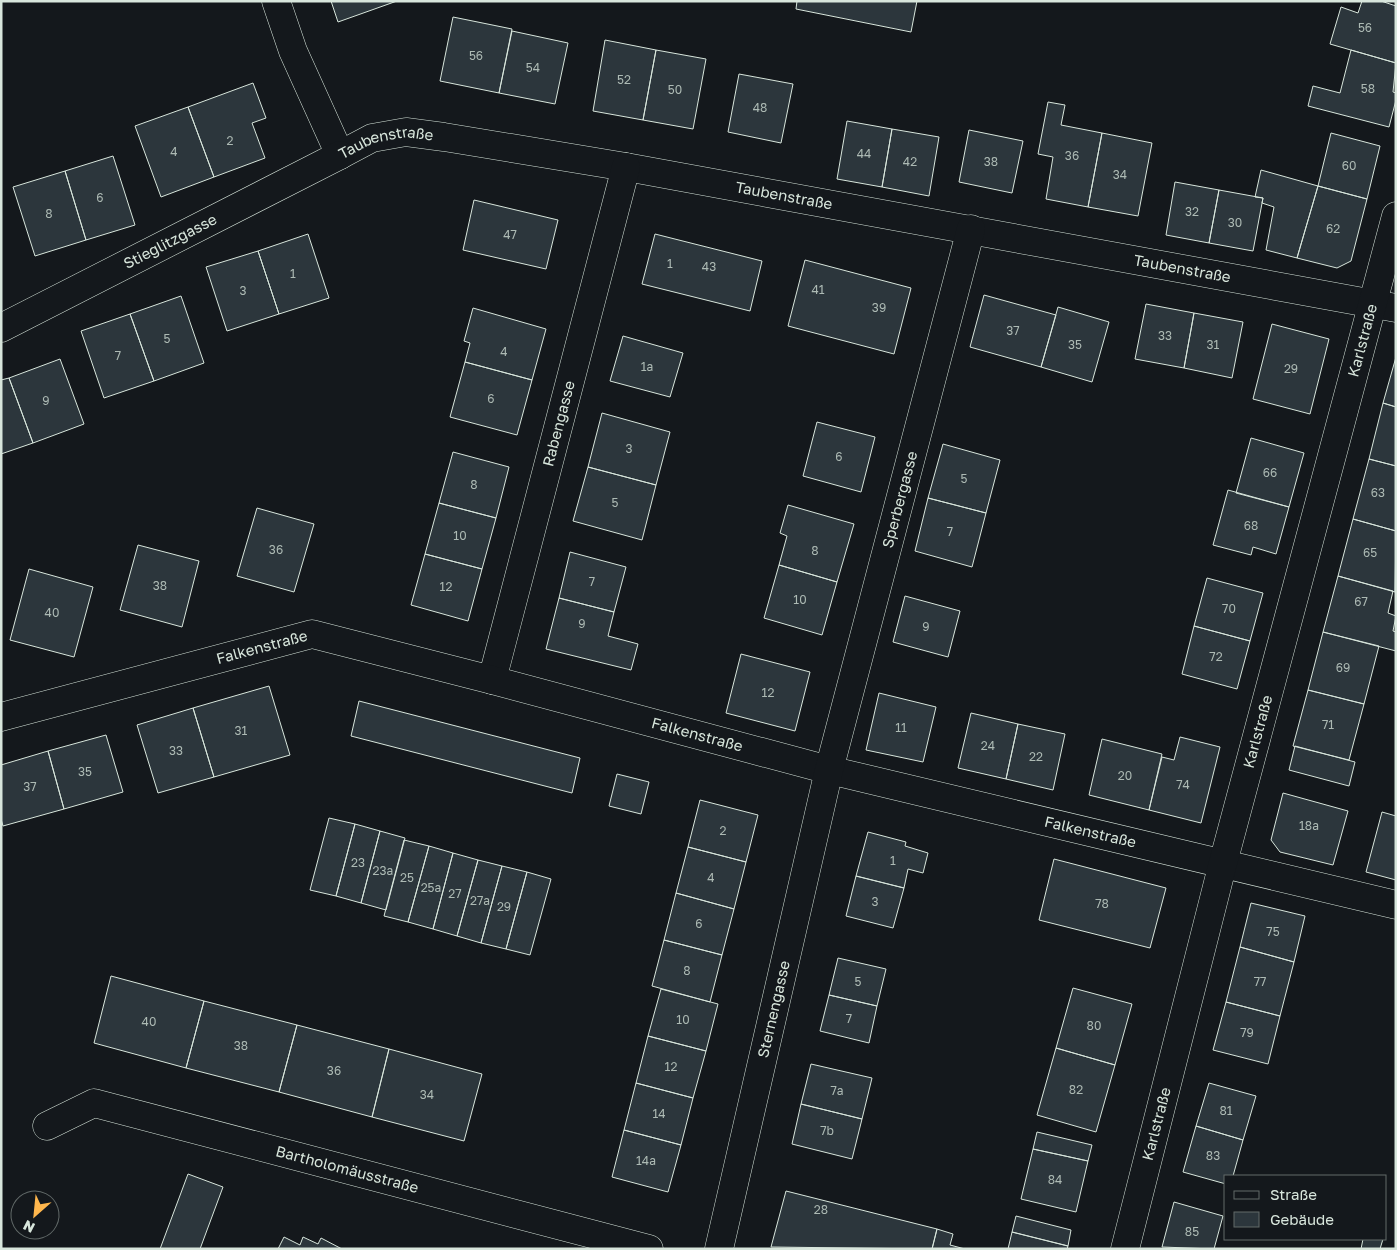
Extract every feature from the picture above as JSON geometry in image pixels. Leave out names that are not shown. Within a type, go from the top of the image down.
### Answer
[{"type":"street","name":"Taubenstraße","points":[[276,1],[293,51],[340,155],[372,138],[406,132],[626,167],[1384,306]]},
{"type":"street","name":"Stieglitzgasse","points":[[1,328],[340,155]]},
{"type":"street","name":"Rabengasse","points":[[492,680],[626,167]]},
{"type":"street","name":"Karlstraße","points":[[1125,1249],[1223,863],[1384,306],[1396,216]]},
{"type":"street","name":"Sperbergasse","points":[[829,770],[971,230]]},
{"type":"street","name":"Falkenstraße","points":[[1,717],[312,634],[829,770],[1396,904]]},
{"type":"street","name":"Sternengasse","points":[[719,1249],[829,770]]},
{"type":"street","name":"Bartholomäusstraße","points":[[48,1126],[94,1103],[649,1249]]},
{"type":"building","points":[[331,1],[397,1],[338,22]]},
{"type":"building","points":[[797,1],[917,1],[911,32],[796,9]]},
{"type":"building","points":[[1362,1],[1381,1],[1396,6],[1396,63],[1330,44],[1341,7],[1358,13]]},
{"type":"building","points":[[453,17],[512,29],[499,93],[440,81]]},
{"type":"building","points":[[512,31],[568,43],[555,104],[499,93]]},
{"type":"building","points":[[605,40],[656,50],[643,120],[593,111]]},
{"type":"building","points":[[656,50],[706,59],[693,129],[643,120]]},
{"type":"building","points":[[1351,50],[1396,63],[1393,92],[1396,93],[1396,100],[1389,127],[1308,106],[1313,86],[1340,93]]},
{"type":"building","points":[[739,74],[793,84],[781,143],[728,132]]},
{"type":"building","points":[[253,83],[266,118],[252,123],[265,158],[214,177],[188,107]]},
{"type":"building","points":[[1048,102],[1065,105],[1061,125],[1102,133],[1088,207],[1046,199],[1053,157],[1038,154]]},
{"type":"building","points":[[188,107],[214,177],[161,197],[135,126]]},
{"type":"building","points":[[847,121],[892,129],[882,187],[837,179]]},
{"type":"building","points":[[892,129],[939,137],[929,196],[882,187]]},
{"type":"building","points":[[969,130],[1023,141],[1012,193],[959,182]]},
{"type":"building","points":[[1102,133],[1152,143],[1138,216],[1088,207]]},
{"type":"building","points":[[1331,133],[1380,146],[1367,199],[1318,186]]},
{"type":"building","points":[[113,156],[135,225],[86,240],[65,171]]},
{"type":"building","points":[[1261,170],[1318,186],[1297,258],[1266,250],[1274,207],[1262,203],[1263,198],[1255,197]]},
{"type":"building","points":[[65,171],[86,240],[35,256],[13,187]]},
{"type":"building","points":[[1175,182],[1219,190],[1209,243],[1166,235]]},
{"type":"building","points":[[1318,186],[1367,199],[1351,261],[1337,268],[1297,258]]},
{"type":"building","points":[[1219,190],[1263,198],[1253,251],[1209,243]]},
{"type":"building","points":[[474,200],[558,220],[546,269],[463,250]]},
{"type":"building","points":[[308,234],[329,298],[279,314],[258,251]]},
{"type":"building","points":[[655,234],[762,261],[750,311],[642,284]]},
{"type":"building","points":[[258,251],[279,314],[227,331],[206,267]]},
{"type":"building","points":[[805,260],[911,288],[894,354],[788,326]]},
{"type":"building","points":[[984,295],[1056,315],[1041,367],[970,347]]},
{"type":"building","points":[[181,296],[204,363],[154,381],[130,314]]},
{"type":"building","points":[[1146,304],[1194,313],[1184,368],[1135,359]]},
{"type":"building","points":[[1058,307],[1109,322],[1092,382],[1041,367]]},
{"type":"building","points":[[473,308],[546,329],[532,380],[465,362],[470,343],[464,341]]},
{"type":"building","points":[[1194,313],[1243,322],[1232,378],[1184,368]]},
{"type":"building","points":[[130,314],[154,381],[104,398],[81,331]]},
{"type":"building","points":[[1272,324],[1329,339],[1310,414],[1253,399]]},
{"type":"building","points":[[623,336],[683,353],[670,397],[610,381]]},
{"type":"building","points":[[1396,357],[1396,407],[1383,403]]},
{"type":"building","points":[[60,359],[84,424],[33,443],[9,378]]},
{"type":"building","points":[[465,362],[532,380],[517,435],[450,417]]},
{"type":"building","points":[[9,378],[33,443],[1,454],[1,380]]},
{"type":"building","points":[[1383,403],[1396,407],[1396,466],[1369,459]]},
{"type":"building","points":[[602,413],[670,432],[656,485],[588,467]]},
{"type":"building","points":[[817,422],[875,437],[861,492],[803,476]]},
{"type":"building","points":[[1251,438],[1304,453],[1289,507],[1236,493]]},
{"type":"building","points":[[943,444],[1000,460],[986,513],[928,498]]},
{"type":"building","points":[[453,452],[509,467],[496,518],[439,503]]},
{"type":"building","points":[[1369,459],[1396,466],[1396,531],[1353,519]]},
{"type":"building","points":[[588,467],[656,485],[642,540],[573,521]]},
{"type":"building","points":[[1228,490],[1289,507],[1276,554],[1253,547],[1251,555],[1213,545]]},
{"type":"building","points":[[928,498],[986,513],[972,567],[915,551]]},
{"type":"building","points":[[439,503],[496,518],[482,569],[425,554]]},
{"type":"building","points":[[788,505],[854,524],[837,582],[779,565],[787,536],[780,533]]},
{"type":"building","points":[[257,508],[314,524],[294,592],[237,576]]},
{"type":"building","points":[[1353,519],[1396,531],[1395,592],[1338,576]]},
{"type":"building","points":[[138,545],[199,561],[182,627],[120,610]]},
{"type":"building","points":[[570,552],[626,567],[614,612],[559,598]]},
{"type":"building","points":[[425,554],[482,569],[468,621],[411,605]]},
{"type":"building","points":[[779,565],[837,582],[822,635],[764,618]]},
{"type":"building","points":[[29,569],[93,587],[74,657],[10,640]]},
{"type":"building","points":[[1338,576],[1393,591],[1388,613],[1396,616],[1393,631],[1396,632],[1396,651],[1323,632]]},
{"type":"building","points":[[1207,578],[1263,593],[1250,641],[1194,626]]},
{"type":"building","points":[[905,596],[960,611],[948,657],[893,642]]},
{"type":"building","points":[[559,598],[614,612],[608,636],[638,644],[631,670],[546,649]]},
{"type":"building","points":[[1194,626],[1250,641],[1237,689],[1182,674]]},
{"type":"building","points":[[1323,632],[1379,646],[1364,704],[1308,690]]},
{"type":"building","points":[[741,654],[810,672],[795,731],[726,713]]},
{"type":"building","points":[[269,686],[290,755],[214,777],[193,708]]},
{"type":"building","points":[[1308,690],[1364,704],[1349,760],[1293,746]]},
{"type":"building","points":[[879,693],[936,707],[923,762],[866,750]]},
{"type":"building","points":[[359,701],[580,758],[572,793],[351,736]]},
{"type":"building","points":[[193,708],[214,777],[158,793],[137,725]]},
{"type":"building","points":[[971,713],[1018,724],[1006,779],[958,768]]},
{"type":"building","points":[[1018,724],[1065,734],[1053,790],[1006,779]]},
{"type":"building","points":[[106,735],[123,792],[64,809],[48,751]]},
{"type":"building","points":[[1180,737],[1220,747],[1201,823],[1149,810],[1162,757],[1174,760]]},
{"type":"building","points":[[1102,739],[1162,754],[1149,810],[1089,795]]},
{"type":"building","points":[[1295,746],[1355,762],[1349,786],[1289,770]]},
{"type":"building","points":[[48,751],[64,809],[3,826],[1,819],[1,765]]},
{"type":"building","points":[[617,774],[649,782],[641,814],[609,806]]},
{"type":"building","points":[[1283,793],[1348,811],[1333,865],[1280,852],[1271,840]]},
{"type":"building","points":[[700,800],[758,815],[746,862],[688,847]]},
{"type":"building","points":[[1382,812],[1396,816],[1396,880],[1366,872]]},
{"type":"building","points":[[329,818],[355,824],[336,896],[310,890]]},
{"type":"building","points":[[355,824],[380,831],[361,903],[336,896]]},
{"type":"building","points":[[380,831],[405,838],[386,910],[361,903]]},
{"type":"building","points":[[868,832],[906,842],[905,846],[928,853],[923,873],[908,869],[904,888],[856,876]]},
{"type":"building","points":[[404,840],[429,846],[408,922],[384,916]]},
{"type":"building","points":[[429,846],[453,853],[433,929],[408,922]]},
{"type":"building","points":[[688,847],[746,862],[734,909],[676,893]]},
{"type":"building","points":[[453,853],[478,860],[457,936],[433,929]]},
{"type":"building","points":[[1054,859],[1166,888],[1150,948],[1039,920]]},
{"type":"building","points":[[478,860],[502,866],[481,943],[457,936]]},
{"type":"building","points":[[502,866],[527,872],[506,949],[481,943]]},
{"type":"building","points":[[527,872],[551,879],[530,955],[506,949]]},
{"type":"building","points":[[856,876],[904,888],[893,928],[846,916]]},
{"type":"building","points":[[676,893],[734,909],[722,955],[664,940]]},
{"type":"building","points":[[1251,903],[1305,916],[1294,962],[1240,947]]},
{"type":"building","points":[[664,940],[722,955],[710,1002],[652,986]]},
{"type":"building","points":[[1240,947],[1294,962],[1280,1016],[1226,1002]]},
{"type":"building","points":[[838,958],[886,969],[877,1006],[829,995]]},
{"type":"building","points":[[111,976],[204,1001],[186,1068],[94,1043]]},
{"type":"building","points":[[1073,988],[1132,1004],[1115,1065],[1056,1048]]},
{"type":"building","points":[[661,989],[718,1004],[706,1051],[648,1036]]},
{"type":"building","points":[[829,995],[877,1006],[869,1043],[820,1031]]},
{"type":"building","points":[[204,1001],[297,1025],[279,1092],[186,1068]]},
{"type":"building","points":[[1226,1002],[1280,1016],[1268,1064],[1213,1050]]},
{"type":"building","points":[[297,1025],[389,1049],[372,1117],[279,1092]]},
{"type":"building","points":[[648,1036],[706,1051],[693,1098],[636,1083]]},
{"type":"building","points":[[1056,1048],[1115,1065],[1096,1132],[1037,1115]]},
{"type":"building","points":[[389,1049],[482,1074],[464,1141],[372,1117]]},
{"type":"building","points":[[811,1064],[872,1078],[862,1119],[801,1104]]},
{"type":"building","points":[[636,1083],[693,1098],[681,1145],[624,1130]]},
{"type":"building","points":[[1209,1083],[1256,1096],[1243,1140],[1196,1126]]},
{"type":"building","points":[[801,1104],[862,1119],[852,1159],[792,1144]]},
{"type":"building","points":[[1196,1126],[1243,1140],[1233,1175],[1224,1175],[1224,1183],[1183,1172]]},
{"type":"building","points":[[624,1130],[681,1145],[668,1192],[612,1177]]},
{"type":"building","points":[[1037,1132],[1092,1145],[1088,1161],[1033,1149]]},
{"type":"building","points":[[1033,1149],[1088,1161],[1076,1212],[1021,1199]]},
{"type":"building","points":[[188,1174],[223,1187],[200,1249],[160,1249]]},
{"type":"building","points":[[786,1191],[937,1229],[932,1249],[771,1247]]},
{"type":"building","points":[[1174,1202],[1223,1216],[1214,1249],[1162,1247]]},
{"type":"building","points":[[1016,1216],[1071,1230],[1068,1246],[1012,1232]]},
{"type":"building","points":[[937,1229],[953,1234],[950,1245],[965,1249],[932,1249]]},
{"type":"building","points":[[1012,1232],[1068,1246],[1067,1249],[1008,1249]]},
{"type":"building","points":[[284,1237],[300,1245],[303,1237],[318,1244],[321,1238],[342,1249],[278,1249]]},
{"type":"building","points":[[1363,1240],[1383,1240],[1380,1249],[1361,1249]]}]
